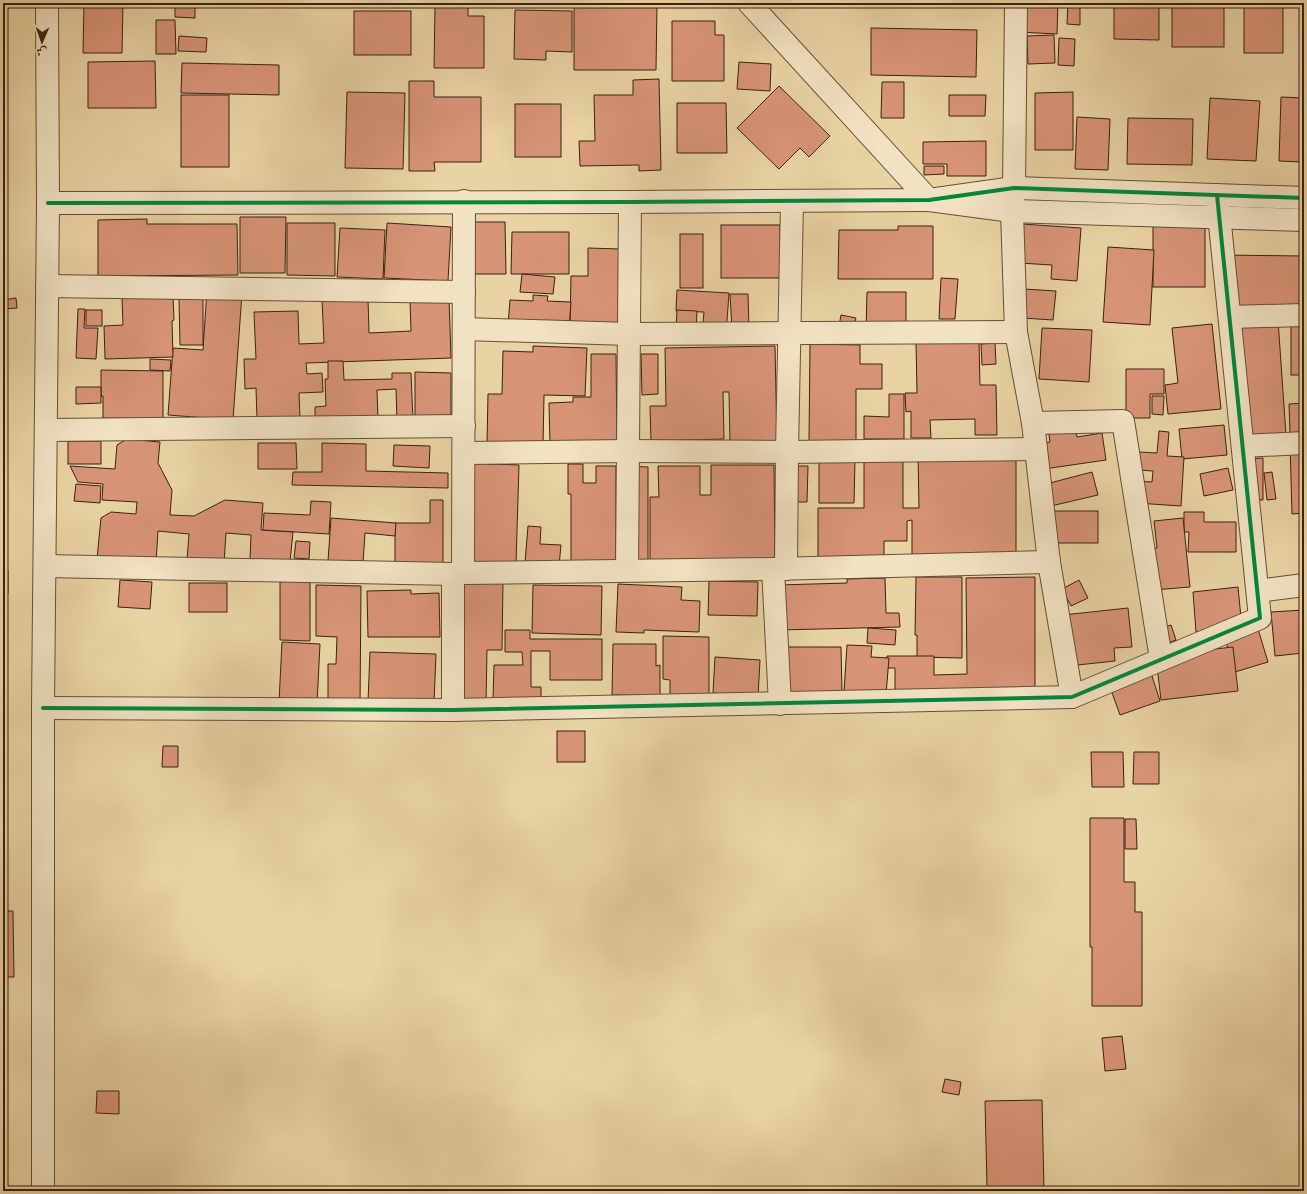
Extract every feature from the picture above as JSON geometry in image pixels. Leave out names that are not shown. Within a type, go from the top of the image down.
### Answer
[{"type":"street","points":[[43,1191],[43,708],[48,202],[47,3]]},
{"type":"street","points":[[749,3],[929,200],[1012,211],[1304,220]]},
{"type":"street","points":[[1016,3],[1014,188],[1012,211],[1016,332],[1033,423],[1049,562],[1072,697]]},
{"type":"street","points":[[48,202],[630,202],[929,200],[1014,188],[1304,198]]},
{"type":"street","points":[[43,708],[454,710],[1072,697],[1260,618],[1217,195]]},
{"type":"street","points":[[454,710],[458,574],[464,453],[464,201]]},
{"type":"street","points":[[780,704],[780,569],[786,452],[792,201]]},
{"type":"street","points":[[627,570],[630,202]]},
{"type":"street","points":[[47,286],[464,292]]},
{"type":"street","points":[[1230,317],[1304,315]]},
{"type":"street","points":[[464,329],[630,334],[1016,332]]},
{"type":"street","points":[[1033,423],[1123,421],[1162,659]]},
{"type":"street","points":[[46,430],[464,426]]},
{"type":"street","points":[[1243,446],[1304,443]]},
{"type":"street","points":[[464,453],[1036,450]]},
{"type":"street","points":[[45,566],[458,574],[627,570],[780,569],[1049,562]]},
{"type":"street","points":[[1258,591],[1304,585]]},
{"type":"building","points":[[3,3],[9,3],[9,8],[3,8]]},
{"type":"building","points":[[84,3],[123,3],[122,53],[83,53]]},
{"type":"building","points":[[175,3],[195,3],[195,18],[175,17]]},
{"type":"building","points":[[574,3],[657,3],[656,70],[574,70]]},
{"type":"building","points":[[1019,3],[1058,3],[1057,34],[1018,32]]},
{"type":"building","points":[[1068,3],[1080,3],[1080,25],[1067,24]]},
{"type":"building","points":[[1114,3],[1159,3],[1159,40],[1114,39]]},
{"type":"building","points":[[1172,3],[1224,3],[1224,47],[1172,47]]},
{"type":"building","points":[[1244,3],[1283,3],[1283,53],[1244,53]]},
{"type":"building","points":[[435,7],[468,7],[468,16],[484,16],[484,68],[434,68]]},
{"type":"building","points":[[515,10],[572,11],[572,52],[546,51],[546,60],[514,59]]},
{"type":"building","points":[[354,11],[411,11],[411,55],[354,55]]},
{"type":"building","points":[[156,20],[175,20],[176,54],[156,54]]},
{"type":"building","points":[[672,21],[715,21],[715,35],[724,35],[724,81],[672,81]]},
{"type":"building","points":[[871,28],[977,30],[976,77],[871,75]]},
{"type":"building","points":[[1054,35],[1055,63],[1028,64],[1027,36]]},
{"type":"building","points":[[179,36],[207,38],[206,52],[178,51]]},
{"type":"building","points":[[1059,38],[1075,39],[1074,66],[1058,65]]},
{"type":"building","points":[[155,61],[156,108],[88,108],[88,62]]},
{"type":"building","points":[[739,62],[771,64],[770,91],[737,89]]},
{"type":"building","points":[[182,63],[279,65],[279,95],[181,93]]},
{"type":"building","points":[[659,79],[661,170],[639,171],[639,165],[580,166],[579,141],[595,141],[594,95],[633,95],[633,80]]},
{"type":"building","points":[[409,81],[434,81],[434,97],[481,97],[481,162],[434,162],[435,171],[409,171]]},
{"type":"building","points":[[882,82],[904,82],[904,118],[881,118]]},
{"type":"building","points":[[779,86],[830,136],[809,157],[800,148],[779,169],[737,128]]},
{"type":"building","points":[[347,92],[405,93],[403,169],[345,168]]},
{"type":"building","points":[[1073,92],[1073,150],[1035,150],[1035,93]]},
{"type":"building","points":[[181,95],[229,95],[229,167],[181,167]]},
{"type":"building","points":[[949,95],[986,95],[985,116],[949,116]]},
{"type":"building","points":[[1281,97],[1304,98],[1304,162],[1279,161]]},
{"type":"building","points":[[1210,98],[1260,101],[1256,161],[1207,159]]},
{"type":"building","points":[[677,103],[726,103],[727,153],[677,153]]},
{"type":"building","points":[[515,104],[561,104],[561,157],[515,157]]},
{"type":"building","points":[[1077,117],[1110,119],[1108,170],[1075,169]]},
{"type":"building","points":[[1128,118],[1193,119],[1192,165],[1127,164]]},
{"type":"building","points":[[986,141],[986,176],[947,176],[947,164],[923,164],[923,142]]},
{"type":"building","points":[[924,166],[944,166],[944,174],[924,175]]},
{"type":"building","points":[[240,217],[286,217],[285,273],[240,273]]},
{"type":"building","points":[[147,219],[147,224],[237,224],[238,275],[98,276],[98,220]]},
{"type":"building","points":[[464,222],[505,222],[506,274],[464,274]]},
{"type":"building","points":[[287,223],[335,223],[335,276],[287,275]]},
{"type":"building","points":[[387,223],[451,227],[448,281],[384,278]]},
{"type":"building","points":[[1022,224],[1081,228],[1077,281],[1051,279],[1052,265],[1019,263]]},
{"type":"building","points":[[721,225],[780,225],[780,278],[721,278]]},
{"type":"building","points":[[898,226],[933,226],[933,279],[838,279],[839,230],[898,230]]},
{"type":"building","points":[[1153,226],[1205,226],[1205,287],[1153,287]]},
{"type":"building","points":[[340,228],[385,230],[383,279],[337,277]]},
{"type":"building","points":[[512,232],[569,232],[569,274],[511,274]]},
{"type":"building","points":[[680,234],[703,234],[703,288],[680,288]]},
{"type":"building","points":[[1108,247],[1154,250],[1150,325],[1103,322]]},
{"type":"building","points":[[588,248],[620,249],[619,329],[570,328],[571,276],[588,276]]},
{"type":"building","points":[[1219,255],[1304,256],[1304,307],[1218,306]]},
{"type":"building","points":[[522,274],[555,277],[553,294],[520,292]]},
{"type":"building","points":[[941,278],[958,279],[955,319],[939,319]]},
{"type":"building","points":[[1024,289],[1056,291],[1053,320],[1022,318]]},
{"type":"building","points":[[207,290],[242,293],[233,420],[168,415],[173,348],[203,350]]},
{"type":"building","points":[[677,290],[729,293],[726,335],[702,333],[704,312],[676,311]]},
{"type":"building","points":[[867,292],[906,292],[906,330],[866,330]]},
{"type":"building","points":[[730,294],[748,294],[749,330],[732,330]]},
{"type":"building","points":[[533,295],[548,296],[547,301],[571,302],[569,328],[508,325],[510,300],[533,301]]},
{"type":"building","points":[[173,297],[173,357],[105,359],[104,326],[123,325],[122,298]]},
{"type":"building","points":[[16,298],[17,308],[3,309],[3,300]]},
{"type":"building","points":[[179,298],[203,298],[203,345],[180,345]]},
{"type":"building","points":[[368,299],[369,333],[411,331],[410,300],[449,299],[451,358],[306,363],[307,374],[322,373],[323,392],[299,393],[300,418],[257,420],[256,388],[245,389],[244,359],[256,359],[254,312],[298,311],[299,344],[324,343],[322,300]]},
{"type":"building","points":[[78,309],[85,309],[84,328],[98,328],[96,359],[76,358]]},
{"type":"building","points":[[86,310],[102,310],[102,326],[86,326]]},
{"type":"building","points":[[677,310],[697,311],[696,330],[676,328]]},
{"type":"building","points":[[841,315],[856,318],[853,329],[839,326]]},
{"type":"building","points":[[1278,320],[1286,435],[1240,438],[1232,324]]},
{"type":"building","points":[[1212,324],[1221,409],[1168,414],[1165,385],[1178,383],[1172,328]]},
{"type":"building","points":[[1291,325],[1304,325],[1304,375],[1291,375]]},
{"type":"building","points":[[1042,328],[1092,330],[1089,382],[1039,379]]},
{"type":"building","points":[[979,341],[980,385],[996,385],[997,435],[975,435],[975,419],[930,420],[931,438],[911,438],[911,411],[906,412],[905,393],[917,393],[916,343]]},
{"type":"building","points":[[995,343],[996,364],[982,365],[981,344]]},
{"type":"building","points":[[810,344],[860,345],[860,364],[882,364],[882,389],[856,389],[856,441],[809,441]]},
{"type":"building","points":[[533,346],[587,348],[585,396],[544,395],[543,445],[487,444],[488,394],[502,394],[503,351],[533,352]]},
{"type":"building","points":[[775,346],[777,442],[730,443],[729,392],[723,392],[724,439],[651,441],[650,406],[666,406],[665,348]]},
{"type":"building","points":[[591,354],[616,354],[617,445],[550,445],[549,403],[573,402],[573,397],[591,397]]},
{"type":"building","points":[[641,354],[658,354],[658,394],[642,395]]},
{"type":"building","points":[[150,359],[171,360],[170,371],[150,370]]},
{"type":"building","points":[[328,361],[343,361],[344,380],[392,379],[392,373],[411,373],[413,420],[397,421],[396,389],[377,390],[378,419],[315,421],[315,407],[326,406],[325,379],[328,379]]},
{"type":"building","points":[[1126,369],[1164,369],[1164,394],[1150,394],[1150,418],[1126,418]]},
{"type":"building","points":[[101,370],[163,371],[163,419],[103,418]]},
{"type":"building","points":[[415,372],[451,373],[451,421],[415,421]]},
{"type":"building","points":[[76,387],[101,387],[101,403],[76,404]]},
{"type":"building","points":[[889,394],[904,394],[904,439],[864,439],[864,416],[889,417]]},
{"type":"building","points":[[1152,396],[1164,396],[1163,415],[1152,414]]},
{"type":"building","points":[[1304,403],[1304,432],[1290,433],[1289,404]]},
{"type":"building","points":[[1074,416],[1077,437],[1102,433],[1106,460],[1044,469],[1040,444],[1050,442],[1047,420]]},
{"type":"building","points":[[1224,425],[1227,455],[1182,459],[1179,429]]},
{"type":"building","points":[[1159,431],[1169,432],[1167,456],[1184,457],[1181,506],[1136,503],[1138,481],[1152,482],[1153,471],[1138,470],[1139,452],[1157,453]]},
{"type":"building","points":[[127,439],[160,442],[158,463],[172,490],[170,515],[194,516],[225,500],[263,503],[261,530],[293,532],[290,562],[250,559],[251,535],[226,533],[224,563],[187,560],[189,534],[158,531],[156,563],[97,559],[101,518],[111,512],[136,514],[137,502],[102,500],[103,484],[78,482],[70,466],[115,469],[117,445]]},
{"type":"building","points":[[68,441],[101,441],[101,464],[68,464]]},
{"type":"building","points":[[258,443],[296,443],[297,469],[258,469]]},
{"type":"building","points":[[322,443],[366,444],[366,471],[448,473],[448,488],[292,485],[293,472],[322,472]]},
{"type":"building","points":[[1290,444],[1304,444],[1304,513],[1292,514]]},
{"type":"building","points":[[394,445],[430,446],[429,468],[393,466]]},
{"type":"building","points":[[918,454],[1016,454],[1016,555],[912,557],[912,520],[907,521],[907,541],[884,541],[884,556],[818,557],[818,508],[864,508],[864,459],[903,459],[903,508],[919,508]]},
{"type":"building","points":[[1263,458],[1263,500],[1244,500],[1244,459]]},
{"type":"building","points":[[819,459],[855,460],[854,503],[819,503]]},
{"type":"building","points":[[464,463],[519,465],[516,564],[460,562]]},
{"type":"building","points":[[568,464],[583,464],[583,483],[596,483],[596,466],[616,466],[616,565],[571,565],[571,494],[568,494]]},
{"type":"building","points":[[711,465],[774,465],[775,561],[650,563],[650,497],[659,497],[658,466],[700,466],[700,495],[711,495]]},
{"type":"building","points":[[626,466],[648,467],[648,563],[625,563]]},
{"type":"building","points":[[789,466],[808,466],[807,502],[787,502]]},
{"type":"building","points":[[1228,468],[1233,490],[1204,496],[1200,474]]},
{"type":"building","points":[[1092,472],[1098,495],[1051,506],[1046,484]]},
{"type":"building","points":[[1272,472],[1276,499],[1267,500],[1264,473]]},
{"type":"building","points":[[76,484],[101,486],[100,503],[74,501]]},
{"type":"building","points":[[430,500],[443,500],[443,563],[395,563],[395,523],[430,523]]},
{"type":"building","points":[[311,501],[331,502],[329,534],[263,530],[264,513],[310,515]]},
{"type":"building","points":[[1052,511],[1098,511],[1098,543],[1052,543]]},
{"type":"building","points":[[1184,512],[1204,512],[1204,522],[1236,522],[1236,552],[1188,552],[1189,532],[1184,532]]},
{"type":"building","points":[[331,518],[396,523],[395,536],[365,533],[363,563],[328,561]]},
{"type":"building","points":[[1183,518],[1190,587],[1141,591],[1137,550],[1157,548],[1154,521]]},
{"type":"building","points":[[528,526],[541,527],[540,544],[561,545],[559,566],[525,563]]},
{"type":"building","points":[[296,541],[310,542],[309,559],[294,558]]},
{"type":"building","points":[[3,571],[8,571],[8,593],[3,593]]},
{"type":"building","points":[[916,577],[962,577],[962,658],[917,657],[917,635],[915,635]]},
{"type":"building","points":[[1035,577],[1035,692],[895,692],[895,668],[887,668],[887,656],[934,656],[934,675],[967,674],[966,578]]},
{"type":"building","points":[[885,578],[886,613],[899,613],[900,627],[779,630],[778,585],[847,583],[847,579]]},
{"type":"building","points":[[120,580],[152,582],[150,609],[118,607]]},
{"type":"building","points":[[310,580],[310,641],[280,640],[280,581]]},
{"type":"building","points":[[1079,580],[1088,598],[1071,606],[1062,589]]},
{"type":"building","points":[[709,581],[758,582],[757,616],[708,615]]},
{"type":"building","points":[[452,582],[503,582],[502,650],[487,650],[486,703],[453,702]]},
{"type":"building","points":[[189,583],[227,583],[227,612],[189,612]]},
{"type":"building","points":[[618,584],[682,587],[681,600],[700,601],[699,632],[644,630],[644,633],[616,632]]},
{"type":"building","points":[[316,585],[361,586],[360,706],[328,706],[328,664],[336,664],[337,637],[316,636]]},
{"type":"building","points":[[533,585],[602,586],[601,635],[532,633]]},
{"type":"building","points":[[1238,587],[1242,628],[1196,632],[1193,592]]},
{"type":"building","points":[[411,590],[411,594],[439,593],[440,637],[368,637],[367,591]]},
{"type":"building","points":[[1128,608],[1132,647],[1114,648],[1115,661],[1068,666],[1063,615]]},
{"type":"building","points":[[1304,610],[1304,653],[1275,656],[1271,612]]},
{"type":"building","points":[[1171,625],[1176,640],[1159,646],[1154,630]]},
{"type":"building","points":[[868,628],[896,630],[895,645],[867,643]]},
{"type":"building","points":[[1258,629],[1268,662],[1235,672],[1225,639]]},
{"type":"building","points":[[505,630],[530,630],[530,639],[602,639],[602,680],[550,680],[550,651],[531,651],[531,687],[541,687],[541,699],[493,699],[494,665],[523,665],[522,652],[505,652]]},
{"type":"building","points":[[663,636],[709,637],[709,699],[670,698],[670,680],[663,679]]},
{"type":"building","points":[[282,642],[320,644],[317,704],[279,702]]},
{"type":"building","points":[[613,644],[656,644],[656,666],[660,665],[660,696],[612,695]]},
{"type":"building","points":[[847,645],[872,646],[871,657],[889,658],[886,695],[844,692]]},
{"type":"building","points":[[776,647],[841,647],[842,694],[777,695]]},
{"type":"building","points":[[1233,647],[1238,691],[1161,700],[1156,658]]},
{"type":"building","points":[[370,652],[436,654],[434,703],[368,701]]},
{"type":"building","points":[[715,657],[760,660],[758,697],[713,693]]},
{"type":"building","points":[[1151,673],[1160,701],[1120,715],[1110,687]]},
{"type":"building","points":[[557,731],[585,731],[585,762],[557,762]]},
{"type":"building","points":[[163,746],[178,746],[178,767],[162,767]]},
{"type":"building","points":[[1091,752],[1123,752],[1124,787],[1092,787]]},
{"type":"building","points":[[1134,752],[1159,752],[1159,784],[1133,784]]},
{"type":"building","points":[[1090,818],[1124,818],[1124,882],[1135,882],[1135,912],[1142,912],[1142,1006],[1092,1006],[1092,947],[1090,947]]},
{"type":"building","points":[[1125,819],[1136,819],[1137,849],[1125,849]]},
{"type":"building","points":[[3,911],[13,911],[14,977],[3,977]]},
{"type":"building","points":[[1122,1036],[1126,1069],[1105,1071],[1102,1038]]},
{"type":"building","points":[[945,1079],[961,1082],[959,1095],[942,1092]]},
{"type":"building","points":[[97,1091],[119,1091],[119,1114],[96,1113]]},
{"type":"building","points":[[1042,1100],[1044,1191],[1007,1191],[1007,1187],[987,1187],[985,1101]]},
{"type":"cycle path","points":[[48,203],[929,200],[1014,188],[1304,198]]},
{"type":"cycle path","points":[[43,708],[453,710],[1072,697],[1260,618],[1217,195]]}]
